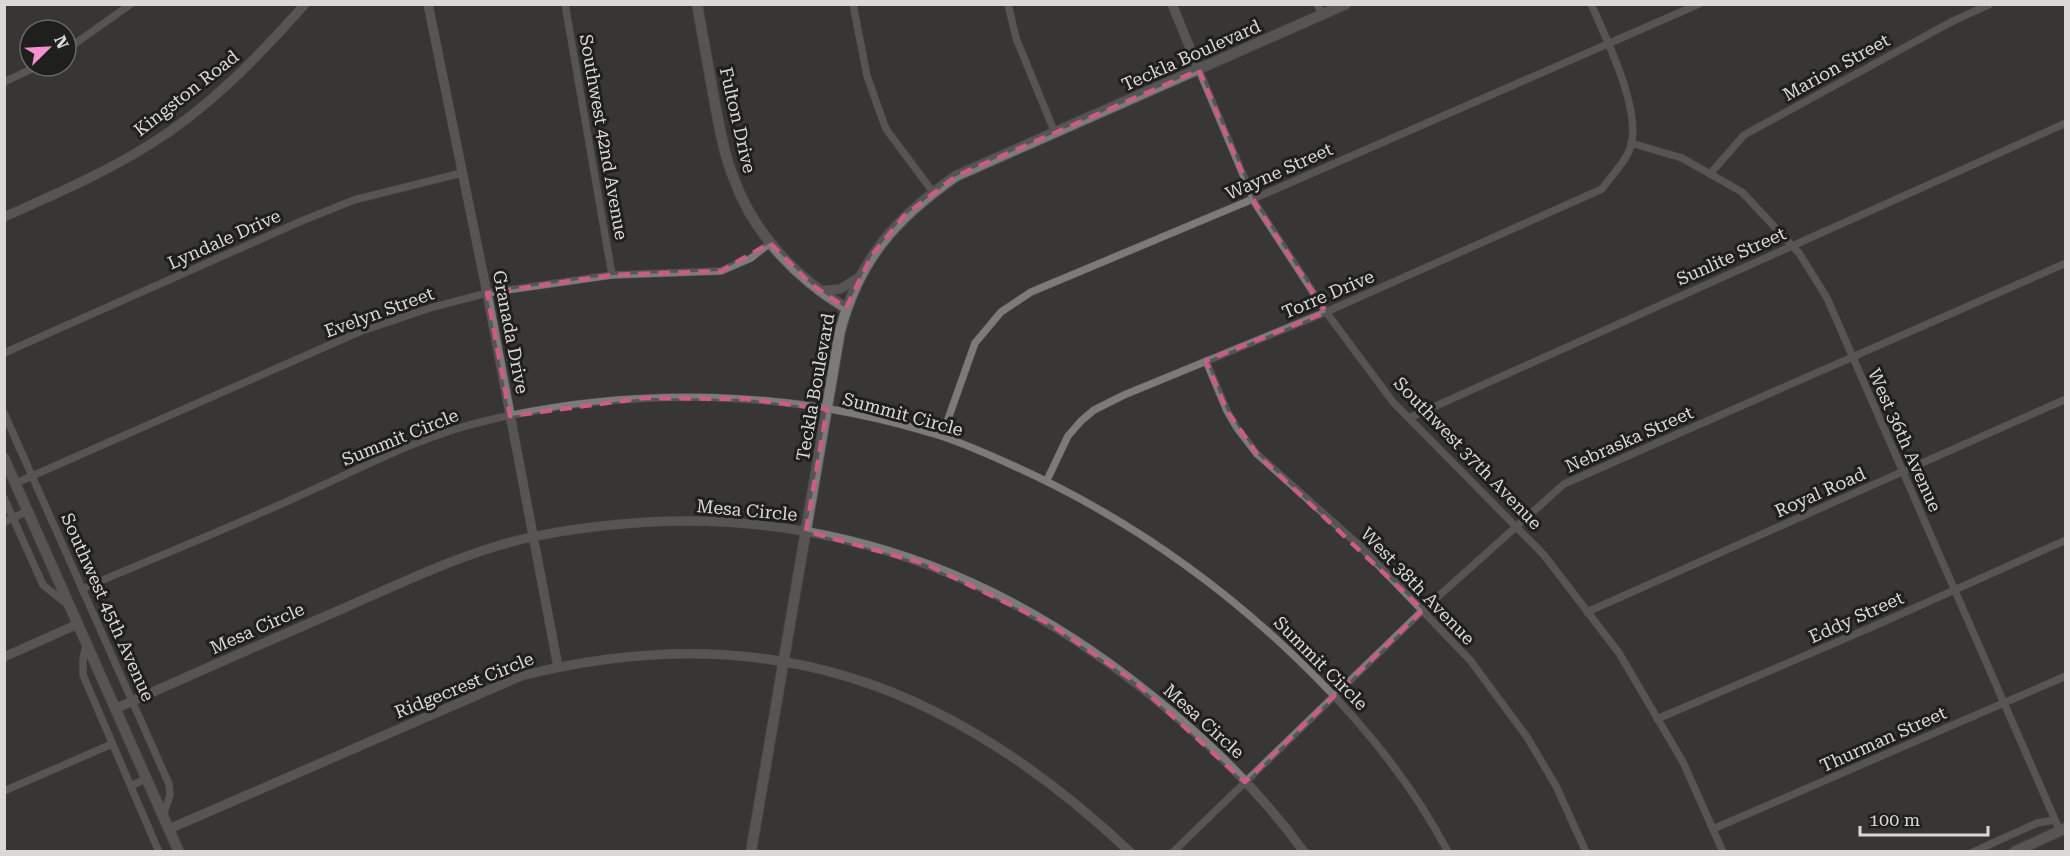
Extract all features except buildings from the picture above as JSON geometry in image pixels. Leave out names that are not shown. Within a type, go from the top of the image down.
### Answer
[{"type":"main road","name":"Fulton Drive","points":[[697,4],[724,148],[744,202],[770,243],[796,271],[819,291],[846,308]]},
{"type":"main road","name":"Teckla Boulevard","points":[[751,852],[837,348],[846,308],[872,255],[904,216],[956,176],[1199,70],[1320,10],[1346,4]]},
{"type":"main road","name":"Southwest 45th Avenue","points":[[4,458],[178,851]]},
{"type":"main road","points":[[2014,852],[2063,830]]},
{"type":"street","points":[[78,42],[131,4]]},
{"type":"street","name":"Kingston Road","points":[[4,217],[79,183],[149,145],[217,94],[247,67],[305,4]]},
{"type":"street","name":"Granada Drive","points":[[428,4],[487,293],[558,667]]},
{"type":"street","name":"Southwest 42nd Avenue","points":[[565,4],[612,275]]},
{"type":"street","points":[[853,4],[867,76],[886,129],[933,192]]},
{"type":"street","points":[[1008,4],[1016,38],[1055,133]]},
{"type":"street","name":"Southwest 37th Avenue","points":[[1172,4],[1253,199],[1326,312],[1393,402],[1544,555],[1619,654],[1683,762],[1724,852]]},
{"type":"street","points":[[1591,4],[1620,70],[1633,122],[1631,143]]},
{"type":"street","name":"Wayne Street","points":[[942,436],[975,344],[1001,312],[1031,292],[1253,199],[1699,4]]},
{"type":"street","name":"Marion Street","points":[[1710,174],[1744,135],[1941,27],[1990,4]]},
{"type":"street","points":[[4,82],[18,75]]},
{"type":"street","name":"Sunlite Street","points":[[1409,418],[2066,123]]},
{"type":"street","name":"West 36th Avenue","points":[[1631,143],[1682,158],[1742,192],[1799,253],[1827,298],[2003,703],[2055,820],[2063,830]]},
{"type":"street","name":"Torre Drive","points":[[1047,480],[1068,436],[1094,410],[1124,395],[1326,312],[1602,189],[1630,151],[1631,143]]},
{"type":"street","name":"Lyndale Drive","points":[[4,353],[354,200],[462,173]]},
{"type":"street","name":"Evelyn Street","points":[[16,483],[358,332],[430,308],[487,293],[612,275],[721,271],[752,258],[770,243]]},
{"type":"street","name":"Nebraska Street","points":[[1173,852],[1423,610],[1564,484],[2066,263]]},
{"type":"street","points":[[819,291],[840,289],[861,276]]},
{"type":"street","name":"West 38th Avenue","points":[[1206,361],[1227,411],[1257,453],[1359,545],[1470,660],[1527,737],[1556,786],[1586,852]]},
{"type":"street","name":"Summit Circle","points":[[82,589],[448,431],[510,416],[591,402],[644,398],[747,399],[827,409],[942,436],[1047,480],[1114,518],[1192,570],[1264,627],[1363,726],[1390,759],[1422,806],[1448,852]]},
{"type":"street","name":"Royal Road","points":[[1587,612],[2066,399]]},
{"type":"street","name":"Southwest 45th Avenue","points":[[4,413],[169,784],[170,795],[163,816]]},
{"type":"street","name":"Southwest 45th Avenue","points":[[4,498],[44,585],[70,606]]},
{"type":"street","points":[[4,522],[28,511]]},
{"type":"street","name":"Mesa Circle","points":[[115,709],[465,557],[499,545],[617,524],[705,521],[750,524],[806,531],[890,550],[966,580],[1032,614],[1090,649],[1134,681],[1216,751],[1275,813],[1304,852]]},
{"type":"street","name":"Eddy Street","points":[[1657,718],[2066,540]]},
{"type":"street","points":[[4,657],[78,624]]},
{"type":"street","name":"Southwest 45th Avenue","points":[[86,644],[83,675],[159,852]]},
{"type":"street","name":"Ridgecrest Circle","points":[[170,829],[521,676],[613,657],[686,652],[729,654],[785,661],[881,686],[933,709],[1017,759],[1061,791],[1130,852]]},
{"type":"street","name":"Thurman Street","points":[[1713,830],[2066,676]]},
{"type":"street","points":[[4,791],[112,744]]},
{"type":"street","points":[[131,786],[147,778]]},
{"type":"street","points":[[1973,852],[2037,823],[2055,820]]},
{"type":"highlighted area","points":[[1199,70],[1255,203],[1326,312],[1206,361],[1227,411],[1257,454],[1423,610],[1245,782],[1134,681],[1050,624],[926,564],[806,531],[827,409],[747,399],[644,398],[510,416],[487,293],[612,275],[721,271],[770,243],[812,285],[846,308],[872,255],[904,216],[956,176]]}]
